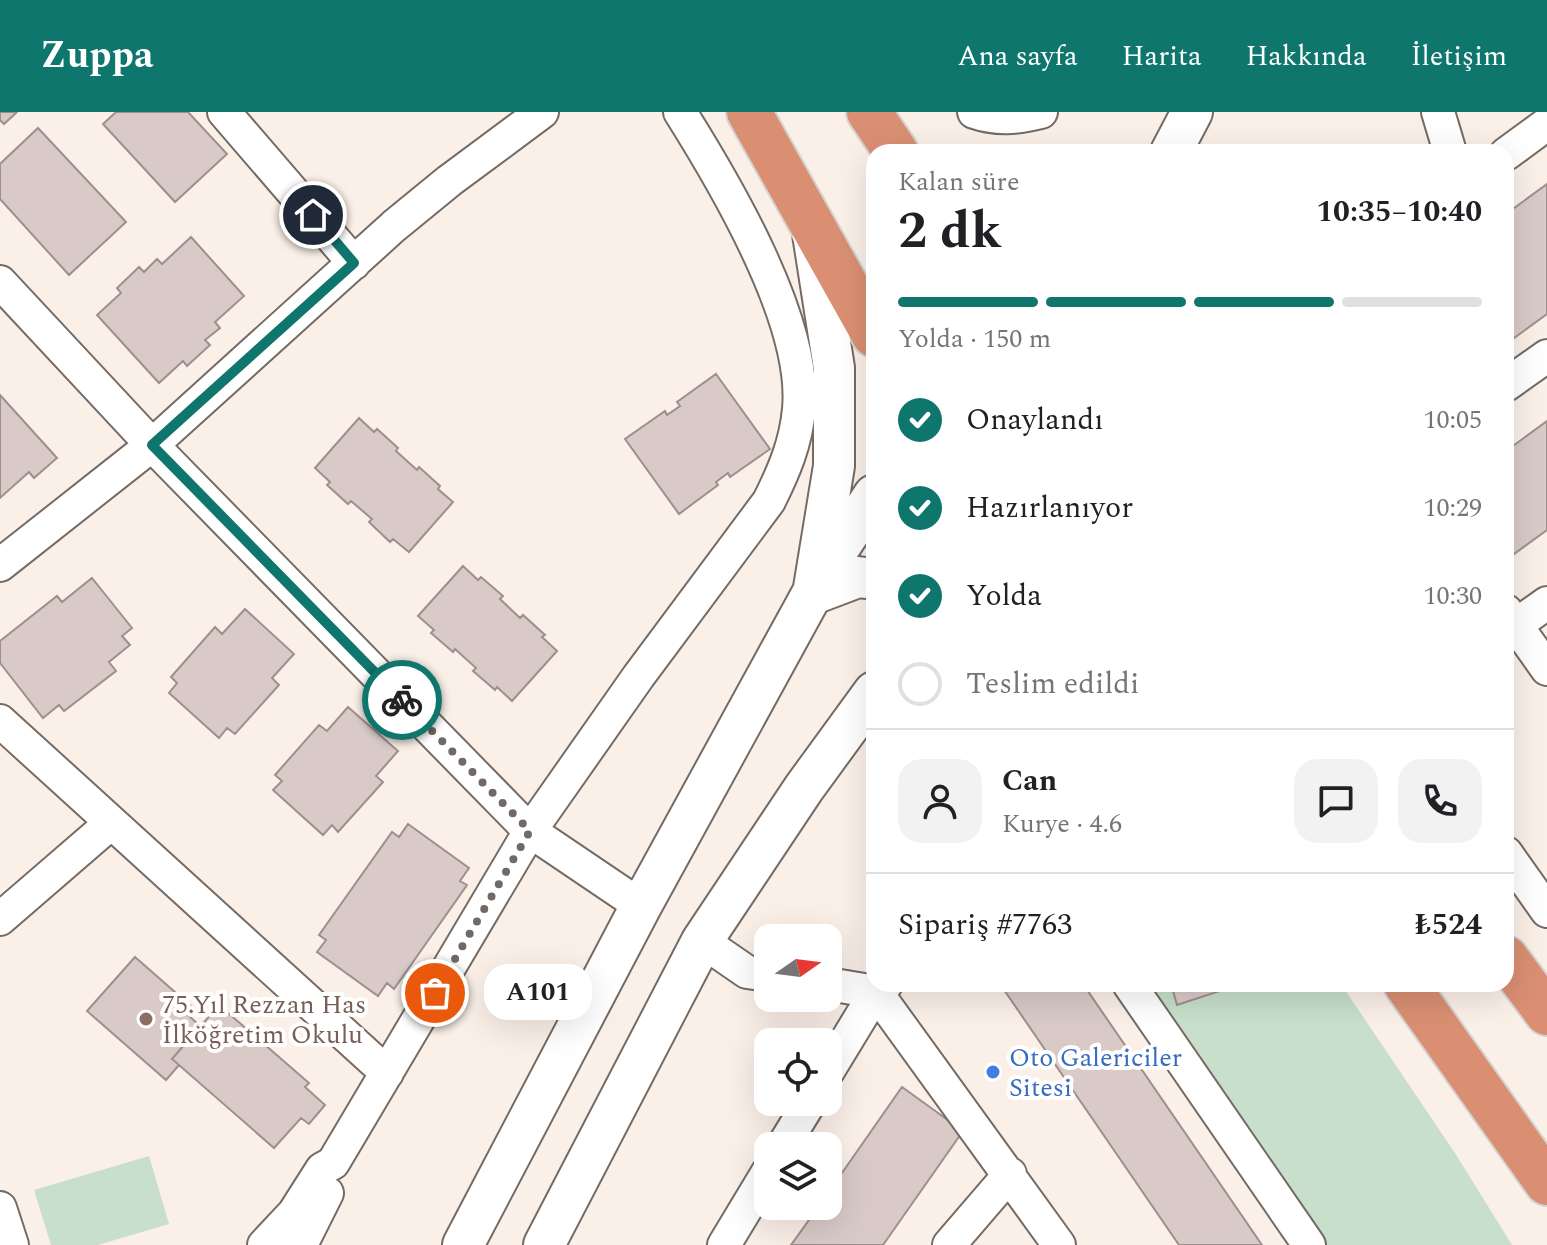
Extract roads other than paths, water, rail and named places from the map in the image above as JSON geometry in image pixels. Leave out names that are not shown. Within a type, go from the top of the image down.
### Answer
[{"type":"highway","points":[[749,112],[866,321]]},
{"type":"highway","points":[[869,112],[891,144]]},
{"type":"highway","points":[[812,224],[866,288]]},
{"type":"highway","points":[[1514,969],[1547,1013]]},
{"type":"highway","points":[[1412,992],[1547,1183]]},
{"type":"street","points":[[224,112],[354,263]]},
{"type":"street","points":[[0,565],[152,445],[449,181],[542,112]]},
{"type":"street","points":[[264,1245],[294,1213],[322,1169],[333,1163],[530,831],[638,677],[769,501],[784,472],[793,444],[799,406],[797,363],[772,282],[722,184],[680,112]]},
{"type":"street","points":[[974,112],[989,117],[1016,118],[1041,112]]},
{"type":"street","points":[[1175,144],[1192,112]]},
{"type":"street","points":[[1206,144],[1221,112]]},
{"type":"street","points":[[1438,112],[1448,144]]},
{"type":"street","points":[[1514,148],[1547,124]]},
{"type":"street","points":[[812,224],[834,368],[834,466],[813,594]]},
{"type":"street","points":[[0,282],[152,445],[530,831],[641,906]]},
{"type":"street","points":[[1514,379],[1547,356]]},
{"type":"street","points":[[463,1245],[641,906],[829,563],[866,507]]},
{"type":"street","points":[[813,594],[858,577],[866,578]]},
{"type":"street","points":[[1514,617],[1547,603]]},
{"type":"street","points":[[1514,622],[1547,669]]},
{"type":"street","points":[[544,1245],[702,941],[866,703]]},
{"type":"street","points":[[0,721],[387,1073]]},
{"type":"street","points":[[837,742],[866,727]]},
{"type":"street","points":[[0,919],[111,823]]},
{"type":"street","points":[[1514,864],[1547,911]]},
{"type":"street","points":[[702,941],[747,972],[754,973]]},
{"type":"street","points":[[842,985],[866,987]]},
{"type":"street","points":[[842,1049],[878,992]]},
{"type":"street","points":[[884,992],[1059,1245]]},
{"type":"street","points":[[1135,992],[1309,1245]]},
{"type":"street","points":[[301,1245],[333,1182],[333,1163]]},
{"type":"street","points":[[949,1245],[1010,1174]]},
{"type":"street","points":[[724,1245],[754,1195]]},
{"type":"street","points":[[0,1208],[12,1245]]},
{"type":"place","name":"A101","points":[[435,993]]},
{"type":"place","name":"75.Yıl Rezzan Has İlköğretim Okulu","points":[[146,1019]]},
{"type":"place","name":"Oto Galericiler Sitesi","points":[[993,1072]]}]
